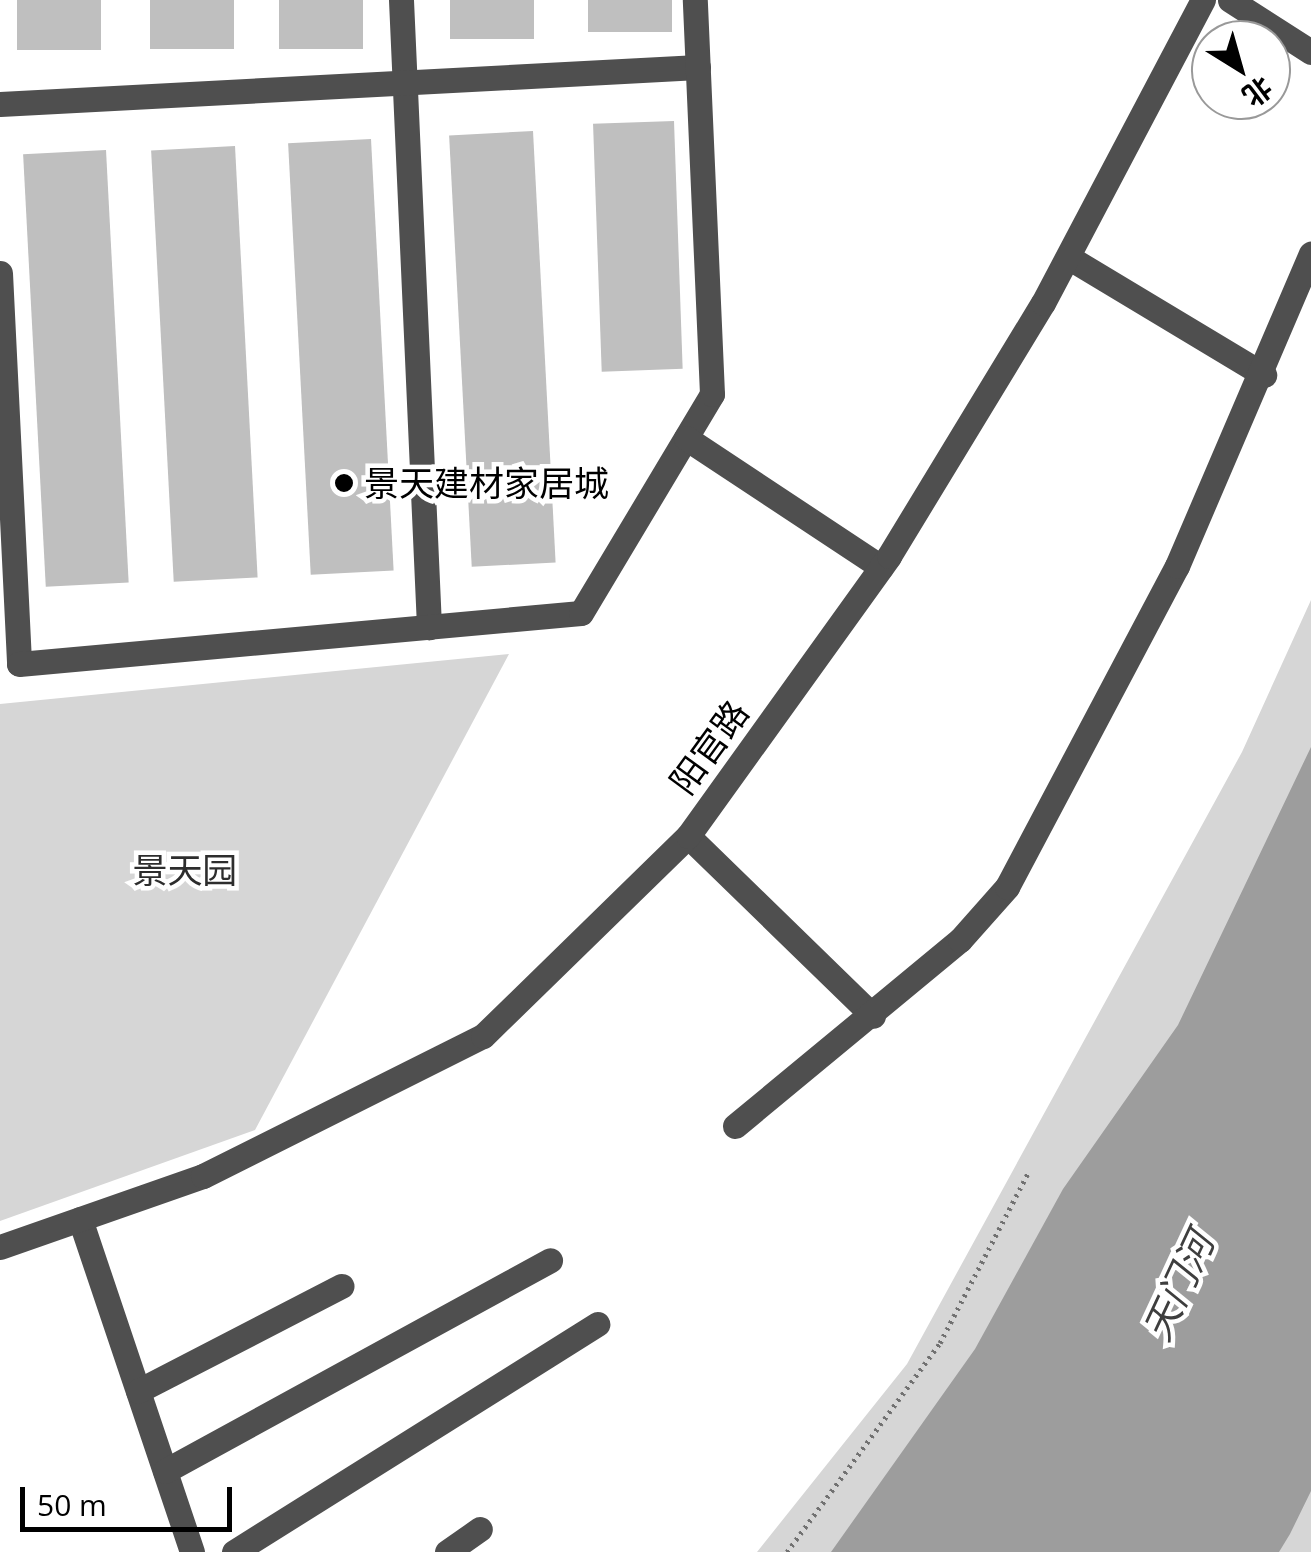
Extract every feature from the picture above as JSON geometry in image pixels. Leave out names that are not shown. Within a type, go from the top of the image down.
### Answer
[{"type":"street","points":[[401,0],[429,627]]},
{"type":"street","points":[[0,273],[8,614],[19,664],[581,613],[712,394],[695,0]]},
{"type":"street","name":"阳官路","points":[[0,1247],[203,1176],[483,1036],[688,836],[881,567],[1068,256],[1203,0]]},
{"type":"street","points":[[1230,0],[1311,52]]},
{"type":"street","points":[[0,104],[698,66]]},
{"type":"street","points":[[734,1126],[873,1016],[1007,887],[1161,600],[1264,375],[1311,254]]},
{"type":"street","points":[[1068,256],[1264,375]]},
{"type":"street","points":[[686,438],[881,567]]},
{"type":"street","points":[[688,836],[873,1016]]},
{"type":"street","points":[[80,1219],[192,1552]]},
{"type":"street","points":[[164,1471],[550,1260]]},
{"type":"street","points":[[138,1391],[341,1286]]},
{"type":"street","points":[[234,1552],[597,1324]]},
{"type":"street","points":[[448,1552],[480,1529]]},
{"type":"path","points":[[787,1552],[940,1343],[1028,1173]]},
{"type":"green space","points":[[1311,600],[1311,1552],[757,1552],[907,1364],[1242,752]]},
{"type":"green space","name":"景天园","points":[[509,654],[255,1130],[0,1221],[0,704]]},
{"type":"water","name":"天门河","points":[[1311,747],[1311,1491],[1290,1534],[1279,1552],[831,1552],[975,1349],[1063,1189],[1178,1025]]},
{"type":"building","points":[[17,0],[101,0],[101,50],[17,50]]},
{"type":"building","points":[[150,0],[234,0],[234,49],[150,49]]},
{"type":"building","points":[[279,0],[363,0],[363,49],[279,49]]},
{"type":"building","points":[[450,0],[534,0],[534,39],[450,39]]},
{"type":"building","points":[[588,0],[672,0],[672,32],[588,32]]},
{"type":"building","points":[[674,121],[683,369],[602,372],[593,124]]},
{"type":"building","points":[[533,131],[556,562],[472,567],[449,135]]},
{"type":"building","points":[[371,139],[394,570],[311,575],[288,143]]},
{"type":"building","points":[[235,146],[258,577],[174,582],[151,150]]},
{"type":"building","points":[[106,150],[129,582],[46,587],[23,154]]},
{"type":"place","name":"景天建材家居城","points":[[344,483]]}]
